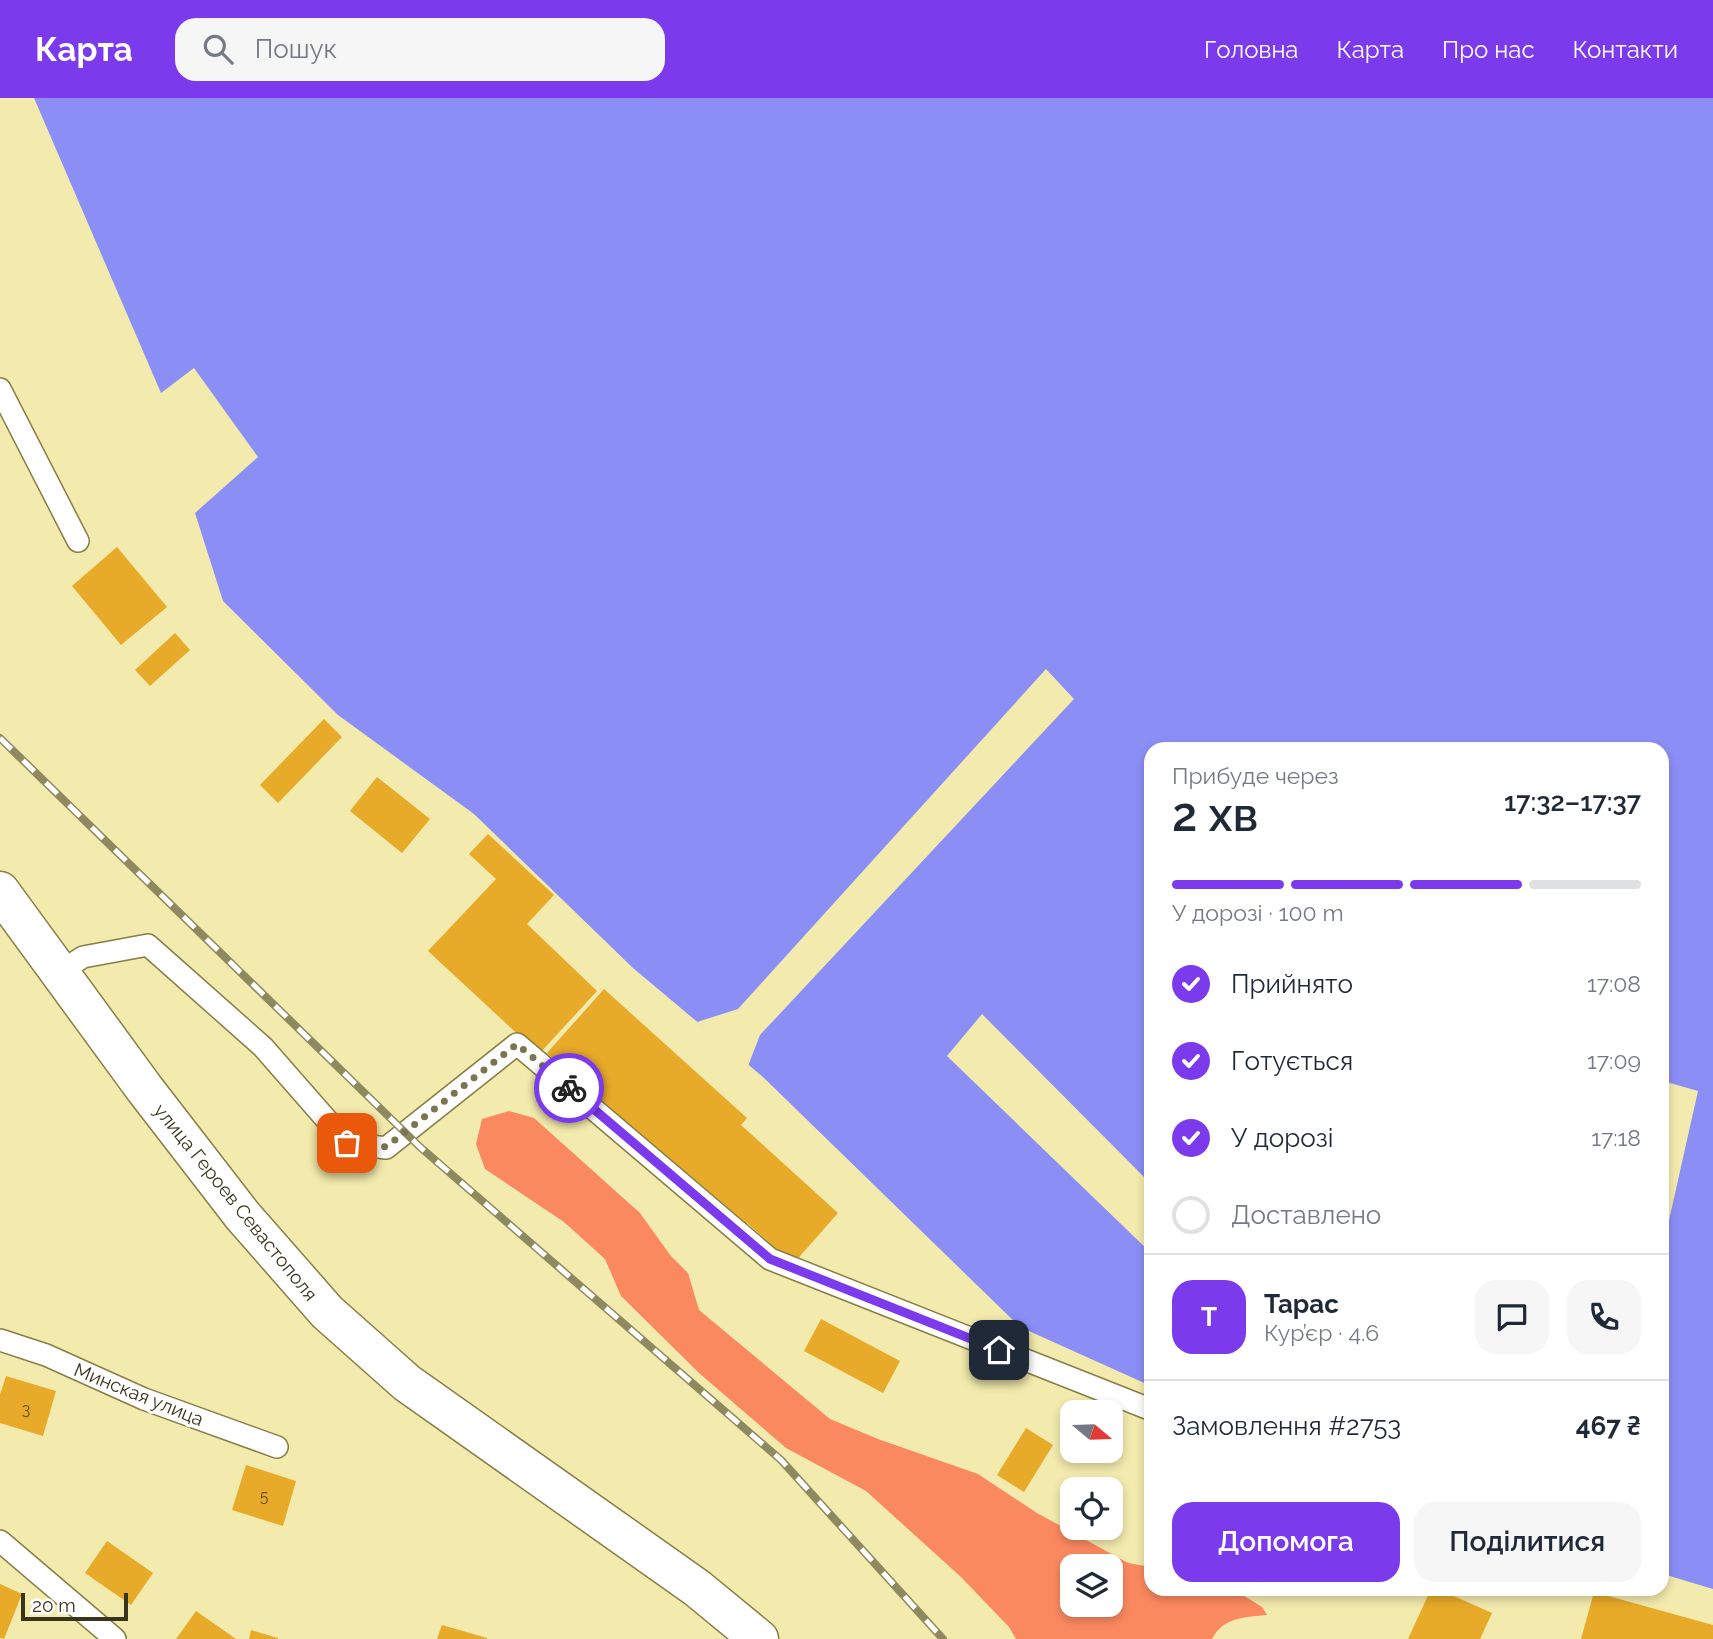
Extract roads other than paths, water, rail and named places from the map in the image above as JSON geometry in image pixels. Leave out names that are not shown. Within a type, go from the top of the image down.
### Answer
[{"type":"main road","name":"улица Героев Севастополя","points":[[0,891],[144,1088],[242,1215],[327,1312],[407,1383],[697,1588],[759,1639]]},
{"type":"lane","points":[[0,389],[78,541]]},
{"type":"lane","points":[[60,972],[83,957],[148,945],[263,1047],[347,1143],[386,1147],[517,1044],[770,1259],[1144,1407]]},
{"type":"lane","name":"Минская улица","points":[[0,1340],[46,1355],[144,1399],[277,1447]]},
{"type":"lane","points":[[0,1541],[115,1639]]},
{"type":"railway","points":[[0,738],[420,1147],[781,1460],[943,1639]]}]
